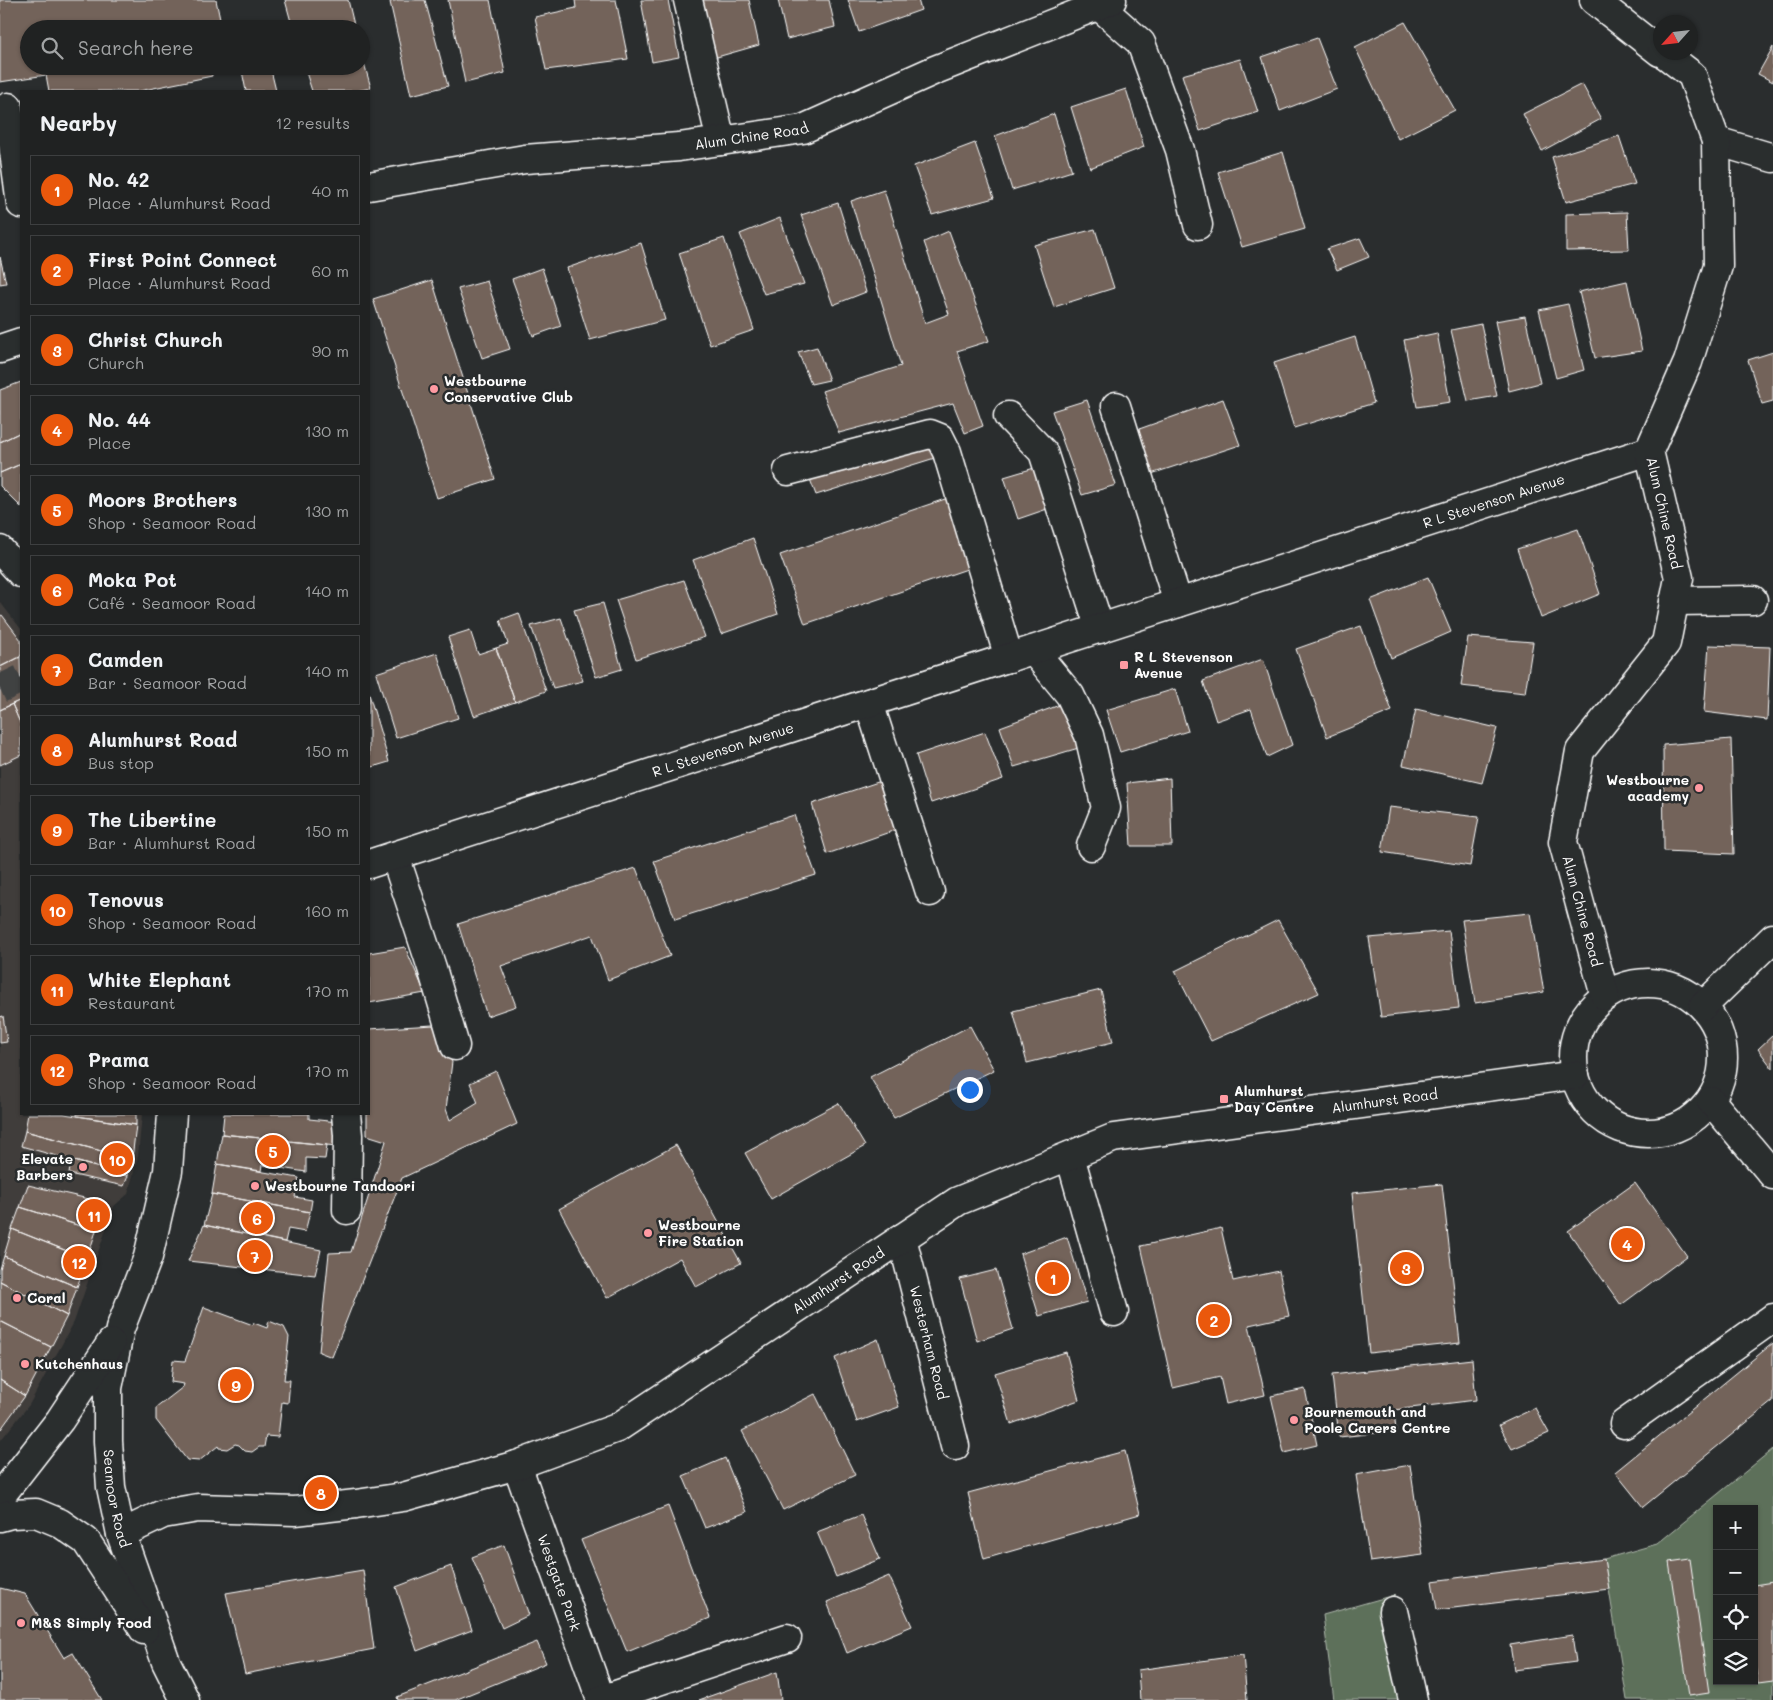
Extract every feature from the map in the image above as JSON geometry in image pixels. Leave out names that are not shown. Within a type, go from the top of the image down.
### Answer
[{"type":"street","points":[[688,0],[721,141]]},
{"type":"street","name":"Alum Chine Road","points":[[1594,0],[1653,46]]},
{"type":"street","points":[[1102,2],[1141,43],[1180,150],[1198,225]]},
{"type":"street","name":"Alum Chine Road","points":[[370,186],[525,159],[679,148],[803,129],[935,70],[1102,2]]},
{"type":"street","name":"Alum Chine Road","points":[[1605,996],[1563,842],[1580,751],[1666,643],[1679,578],[1649,451],[1688,362],[1718,266],[1716,141],[1692,75],[1672,60]]},
{"type":"street","points":[[8,107],[20,197]]},
{"type":"street","points":[[1716,141],[1773,158]]},
{"type":"street","points":[[0,349],[20,342]]},
{"type":"street","points":[[1116,406],[1178,603]]},
{"type":"street","points":[[1008,416],[1043,452],[1100,628]]},
{"type":"street","points":[[788,472],[930,434],[940,438],[947,452],[1021,654],[1070,696],[1089,734],[1106,808],[1090,846]]},
{"type":"street","name":"R L Stevenson Avenue","points":[[370,864],[1649,451]]},
{"type":"street","points":[[1674,601],[1753,600]]},
{"type":"street","points":[[869,703],[930,892]]},
{"type":"street","points":[[395,856],[432,968],[455,1046]]},
{"type":"street","points":[[1703,1006],[1773,938]]},
{"type":"street","points":[[1645,983],[1659,984],[1686,993],[1703,1006],[1717,1028],[1724,1052],[1721,1077],[1710,1101],[1694,1119],[1671,1130],[1647,1134],[1622,1129],[1601,1116],[1584,1098],[1575,1075],[1573,1053],[1578,1031],[1590,1012],[1605,996],[1624,987],[1645,983]]},
{"type":"street","name":"Alumhurst Road","points":[[121,1534],[163,1514],[198,1508],[295,1511],[403,1496],[517,1465],[617,1428],[958,1201],[1113,1138],[1575,1075]]},
{"type":"street","points":[[1710,1101],[1773,1175]]},
{"type":"street","name":"Seamoor Road","points":[[166,1662],[121,1534],[111,1487],[108,1388],[120,1329],[148,1257],[168,1171],[172,1115]]},
{"type":"street","points":[[346,1115],[348,1135],[347,1210]]},
{"type":"street","points":[[1070,1156],[1114,1312]]},
{"type":"street","name":"Westerham Road","points":[[902,1238],[955,1446]]},
{"type":"street","points":[[1624,1424],[1773,1318]]},
{"type":"street","name":"Seamoor Road","points":[[0,1497],[60,1420],[120,1329]]},
{"type":"street","name":"Westgate Park","points":[[517,1465],[601,1700],[787,1638]]},
{"type":"street","name":"Seamoor Road","points":[[0,1517],[11,1514],[36,1513],[60,1523],[86,1541],[166,1662],[185,1700]]},
{"type":"street","points":[[1393,1612],[1413,1700]]},
{"type":"shaded area","points":[[0,602],[20,628],[20,1115],[142,1115],[138,1156],[128,1194],[114,1206],[74,1322],[29,1405],[0,1441]]},
{"type":"green space","points":[[1773,1449],[1773,1700],[1627,1700],[1604,1559],[1657,1544]]},
{"type":"green space","points":[[1394,1595],[1416,1700],[1334,1700],[1323,1615]]},
{"type":"building","points":[[0,0],[216,0],[220,20],[20,20],[20,75],[46,75],[0,82]]},
{"type":"building","points":[[285,0],[348,0],[353,20],[291,20]]},
{"type":"building","points":[[398,0],[425,0],[448,86],[411,95],[390,2]]},
{"type":"building","points":[[448,0],[490,0],[505,73],[465,83]]},
{"type":"building","points":[[575,0],[616,0],[628,59],[546,70],[535,17],[576,8]]},
{"type":"building","points":[[641,0],[668,0],[679,57],[652,62]]},
{"type":"building","points":[[697,0],[749,0],[759,45],[710,59]]},
{"type":"building","points":[[778,0],[829,0],[835,27],[787,39]]},
{"type":"building","points":[[848,0],[918,0],[921,10],[859,32]]},
{"type":"building","points":[[1405,22],[1455,110],[1398,139],[1355,47]]},
{"type":"building","points":[[1317,38],[1337,89],[1280,111],[1262,57]]},
{"type":"building","points":[[1773,47],[1773,82],[1758,74]]},
{"type":"building","points":[[1240,59],[1258,112],[1200,131],[1182,75]]},
{"type":"building","points":[[46,75],[212,76],[144,90],[49,90]]},
{"type":"building","points":[[243,75],[272,75],[276,90],[246,90]]},
{"type":"building","points":[[307,75],[367,75],[371,88],[361,90],[312,90]]},
{"type":"building","points":[[1582,84],[1601,119],[1542,151],[1523,114]]},
{"type":"building","points":[[1126,89],[1144,147],[1090,168],[1071,107]]},
{"type":"building","points":[[1054,114],[1072,171],[1012,190],[995,136]]},
{"type":"building","points":[[1619,136],[1635,184],[1566,202],[1552,157]]},
{"type":"building","points":[[975,143],[994,198],[932,215],[914,166]]},
{"type":"building","points":[[1283,152],[1305,229],[1242,247],[1218,172]]},
{"type":"building","points":[[884,190],[925,323],[949,314],[924,242],[949,231],[989,341],[957,351],[983,426],[965,433],[953,403],[839,433],[822,391],[901,366],[851,201]]},
{"type":"building","points":[[838,203],[866,292],[833,305],[801,215]]},
{"type":"building","points":[[1627,212],[1629,250],[1566,251],[1566,214]]},
{"type":"building","points":[[780,218],[804,284],[764,294],[740,234]]},
{"type":"building","points":[[1095,229],[1114,288],[1054,307],[1034,245]]},
{"type":"building","points":[[724,238],[754,330],[710,345],[679,253]]},
{"type":"building","points":[[1360,238],[1369,257],[1337,270],[1327,249]]},
{"type":"building","points":[[641,243],[665,320],[590,340],[567,268]]},
{"type":"building","points":[[0,257],[6,283],[0,284]]},
{"type":"building","points":[[542,268],[561,326],[533,336],[512,279]]},
{"type":"building","name":"Westbourne Conservative Club","points":[[432,280],[495,479],[437,498],[373,299]]},
{"type":"building","points":[[487,281],[510,349],[482,358],[458,289]]},
{"type":"building","points":[[1627,281],[1642,351],[1595,358],[1579,292]]},
{"type":"building","points":[[1568,304],[1584,370],[1556,378],[1539,310]]},
{"type":"building","points":[[1525,316],[1540,383],[1509,391],[1495,321]]},
{"type":"building","points":[[1481,324],[1497,396],[1468,401],[1451,330]]},
{"type":"building","points":[[1437,333],[1450,402],[1417,407],[1404,340]]},
{"type":"building","points":[[1355,337],[1374,403],[1294,428],[1274,363]]},
{"type":"building","points":[[817,347],[829,380],[811,384],[798,352]]},
{"type":"building","points":[[1773,352],[1773,401],[1762,404],[1748,360]]},
{"type":"building","points":[[20,382],[20,432],[0,442],[0,390]]},
{"type":"building","points":[[1223,399],[1240,445],[1142,477],[1128,433]]},
{"type":"building","points":[[1087,400],[1116,485],[1082,495],[1052,411]]},
{"type":"building","points":[[20,432],[20,464],[0,473],[0,442]]},
{"type":"building","points":[[932,438],[938,457],[816,495],[808,474]]},
{"type":"building","points":[[20,464],[20,506],[0,486],[0,473]]},
{"type":"building","points":[[1041,466],[1053,507],[1018,519],[1004,477]]},
{"type":"building","points":[[951,497],[973,567],[805,624],[780,555]]},
{"type":"building","points":[[1578,529],[1600,594],[1541,618],[1517,549]]},
{"type":"building","points":[[753,538],[778,614],[721,634],[693,560]]},
{"type":"building","points":[[1428,577],[1451,632],[1391,658],[1370,600]]},
{"type":"building","points":[[684,580],[705,637],[636,659],[616,600]]},
{"type":"building","points":[[603,603],[622,669],[596,677],[574,610]]},
{"type":"building","points":[[519,613],[546,691],[515,702],[496,648],[508,644],[500,620]]},
{"type":"building","points":[[2,615],[20,639],[20,657],[0,667],[0,616]]},
{"type":"building","points":[[561,618],[583,681],[553,688],[531,626]]},
{"type":"building","points":[[1361,626],[1392,711],[1327,737],[1296,649]]},
{"type":"building","points":[[470,630],[478,654],[496,648],[515,702],[474,716],[448,637]]},
{"type":"building","points":[[1468,637],[1533,642],[1525,693],[1461,686]]},
{"type":"building","points":[[1709,645],[1770,647],[1767,720],[1704,712]]},
{"type":"building","points":[[437,653],[458,718],[396,738],[376,673]]},
{"type":"building","points":[[20,657],[20,700],[0,710],[0,667]]},
{"type":"building","points":[[1263,659],[1292,745],[1267,757],[1251,709],[1216,721],[1203,681]]},
{"type":"building","points":[[1175,689],[1188,731],[1120,752],[1106,710]]},
{"type":"building","points":[[370,697],[389,762],[370,768]]},
{"type":"building","points":[[20,700],[20,723],[12,704]]},
{"type":"building","points":[[1065,703],[1082,747],[1014,767],[1000,727]]},
{"type":"building","points":[[12,704],[20,723],[20,755],[0,765],[0,710]]},
{"type":"building","points":[[1416,709],[1497,728],[1482,783],[1403,765]]},
{"type":"building","points":[[985,732],[1003,779],[931,803],[916,755]]},
{"type":"building","points":[[1731,739],[1734,854],[1664,851],[1663,745]]},
{"type":"building","points":[[1170,778],[1172,846],[1131,846],[1127,783]]},
{"type":"building","points":[[887,779],[904,827],[827,854],[812,804]]},
{"type":"building","points":[[1389,807],[1479,817],[1470,866],[1382,852]]},
{"type":"building","points":[[794,815],[816,875],[675,919],[654,861]]},
{"type":"building","points":[[636,868],[670,956],[608,980],[592,935],[501,966],[516,1006],[487,1016],[458,924]]},
{"type":"building","points":[[1530,913],[1544,992],[1475,1003],[1462,920]]},
{"type":"building","points":[[1278,920],[1319,993],[1211,1041],[1175,971]]},
{"type":"building","points":[[1449,931],[1459,1008],[1381,1017],[1369,938]]},
{"type":"building","points":[[405,947],[425,993],[370,1003],[370,953]]},
{"type":"building","points":[[1101,990],[1113,1042],[1027,1063],[1013,1011]]},
{"type":"building","points":[[3,1016],[7,1042],[0,1043],[0,1017]]},
{"type":"building","points":[[433,1025],[452,1062],[446,1109],[450,1120],[478,1103],[470,1083],[496,1071],[517,1124],[402,1178],[332,1357],[319,1352],[329,1253],[351,1252],[386,1141],[367,1135],[367,1115],[370,1115],[370,1029]]},
{"type":"building","points":[[970,1026],[994,1070],[894,1118],[870,1077]]},
{"type":"building","points":[[1773,1035],[1773,1069],[1758,1049]]},
{"type":"building","points":[[839,1103],[865,1146],[771,1199],[745,1153]]},
{"type":"building","points":[[28,1115],[71,1115],[136,1125],[132,1159],[25,1131]]},
{"type":"building","points":[[136,1115],[136,1125],[77,1116]]},
{"type":"building","points":[[224,1115],[309,1115],[309,1119],[338,1122],[336,1146],[222,1134]]},
{"type":"building","points":[[25,1131],[132,1159],[128,1176],[21,1146]]},
{"type":"building","points":[[222,1134],[327,1145],[325,1159],[306,1158],[306,1172],[262,1165],[261,1171],[217,1164]]},
{"type":"building","name":"Westbourne Fire Station","points":[[676,1145],[741,1263],[696,1287],[680,1258],[607,1298],[559,1209]]},
{"type":"building","name":"Elevate Barbers","points":[[71,1160],[128,1176],[124,1186],[69,1174]]},
{"type":"building","name":"Westbourne Tandoori","points":[[217,1164],[299,1178],[295,1197],[312,1200],[310,1212],[212,1194]]},
{"type":"building","points":[[1635,1183],[1687,1256],[1621,1305],[1568,1231]]},
{"type":"building","points":[[1442,1184],[1460,1343],[1369,1353],[1352,1193]]},
{"type":"building","points":[[28,1185],[106,1203],[96,1231],[20,1207]]},
{"type":"building","points":[[212,1194],[310,1212],[305,1232],[288,1229],[285,1242],[204,1225]]},
{"type":"building","points":[[20,1207],[96,1231],[87,1259],[12,1229]]},
{"type":"building","points":[[204,1225],[321,1250],[315,1275],[188,1261]]},
{"type":"building","points":[[1221,1228],[1233,1281],[1279,1271],[1289,1316],[1249,1325],[1265,1395],[1226,1404],[1220,1377],[1173,1388],[1141,1246]]},
{"type":"building","points":[[12,1229],[87,1259],[77,1287],[4,1256]]},
{"type":"building","points":[[1067,1237],[1087,1302],[1039,1316],[1020,1254]]},
{"type":"building","points":[[4,1256],[77,1287],[67,1316],[0,1281],[0,1269]]},
{"type":"building","points":[[996,1270],[1013,1329],[977,1341],[960,1279]]},
{"type":"building","name":"Coral","points":[[0,1281],[67,1316],[51,1347],[0,1321]]},
{"type":"building","points":[[204,1307],[253,1325],[254,1323],[267,1328],[269,1321],[284,1327],[289,1337],[284,1380],[290,1380],[288,1403],[282,1402],[278,1437],[266,1436],[264,1447],[259,1447],[252,1452],[245,1451],[235,1444],[227,1449],[219,1448],[218,1446],[199,1461],[187,1460],[156,1420],[156,1408],[183,1387],[184,1384],[171,1382],[173,1360],[185,1361]]},
{"type":"building","points":[[0,1321],[51,1347],[25,1396],[0,1380]]},
{"type":"building","points":[[878,1339],[899,1407],[857,1422],[835,1358]]},
{"type":"building","points":[[1773,1343],[1773,1401],[1643,1507],[1615,1472]]},
{"type":"building","points":[[1066,1352],[1079,1400],[1011,1424],[995,1373]]},
{"type":"building","points":[[1472,1359],[1476,1400],[1394,1410],[1396,1431],[1339,1437],[1332,1375]]},
{"type":"building","points":[[0,1380],[25,1396],[1,1429],[0,1428]]},
{"type":"building","name":"Bournemouth and Poole Carers Centre","points":[[1305,1389],[1317,1445],[1284,1453],[1271,1396]]},
{"type":"building","points":[[815,1394],[855,1475],[783,1510],[742,1431]]},
{"type":"building","points":[[1535,1408],[1549,1433],[1512,1449],[1499,1425]]},
{"type":"building","points":[[1125,1451],[1140,1514],[984,1559],[968,1493]]},
{"type":"building","points":[[725,1458],[747,1512],[705,1528],[683,1476]]},
{"type":"building","points":[[1410,1465],[1423,1555],[1370,1562],[1356,1475]]},
{"type":"building","points":[[668,1506],[710,1618],[627,1652],[581,1540]]},
{"type":"building","points":[[861,1515],[880,1559],[836,1577],[817,1532]]},
{"type":"building","points":[[504,1545],[529,1615],[502,1628],[472,1557]]},
{"type":"building","points":[[1604,1559],[1609,1589],[1437,1610],[1432,1581]]},
{"type":"building","points":[[1690,1559],[1709,1693],[1689,1696],[1669,1562]]},
{"type":"building","points":[[451,1566],[472,1630],[417,1651],[396,1587]]},
{"type":"building","points":[[363,1570],[374,1649],[245,1674],[226,1593]]},
{"type":"building","points":[[889,1576],[912,1626],[847,1653],[827,1602]]},
{"type":"building","points":[[1773,1582],[1773,1681],[1758,1683],[1758,1595],[1758,1584]]},
{"type":"building","name":"M&S Simply Food","points":[[0,1588],[25,1594],[64,1658],[73,1653],[102,1700],[0,1700]]},
{"type":"building","points":[[1572,1635],[1576,1662],[1514,1670],[1510,1645]]},
{"type":"building","points":[[537,1642],[546,1663],[455,1700],[398,1700],[397,1697]]},
{"type":"building","points":[[1243,1655],[1247,1700],[1140,1700],[1138,1670]]},
{"type":"building","points":[[777,1672],[781,1700],[699,1700]]},
{"type":"tunnel","points":[[0,689],[20,679]]},
{"type":"place","name":"Westbourne Conservative Club","points":[[434,389]]},
{"type":"place","name":"R L Stevenson Avenue","points":[[1124,665]]},
{"type":"place","name":"Westbourne academy","points":[[1699,788]]},
{"type":"place","name":"Alumhurst Day Centre","points":[[1224,1099]]},
{"type":"place","name":"Moors Brothers","points":[[273,1151]]},
{"type":"place","name":"Tenovus","points":[[117,1159]]},
{"type":"place","name":"Elevate Barbers","points":[[83,1167]]},
{"type":"place","name":"Westbourne Tandoori","points":[[255,1186]]},
{"type":"place","name":"White Elephant","points":[[94,1215]]},
{"type":"place","name":"Moka Pot","points":[[257,1218]]},
{"type":"place","name":"Westbourne Fire Station","points":[[648,1233]]},
{"type":"place","name":"No. 44","points":[[1627,1244]]},
{"type":"place","name":"Camden","points":[[255,1256]]},
{"type":"place","name":"Prama","points":[[79,1262]]},
{"type":"place","name":"Christ Church","points":[[1406,1268]]},
{"type":"place","name":"No. 42","points":[[1053,1278]]},
{"type":"place","name":"Coral","points":[[17,1298]]},
{"type":"place","name":"First Point Connect","points":[[1214,1320]]},
{"type":"place","name":"Kutchenhaus","points":[[25,1364]]},
{"type":"place","name":"The Libertine","points":[[236,1385]]},
{"type":"place","name":"Bournemouth and Poole Carers Centre","points":[[1294,1420]]},
{"type":"place","name":"Alumhurst Road","points":[[321,1493]]},
{"type":"place","name":"M&S Simply Food","points":[[21,1623]]}]
